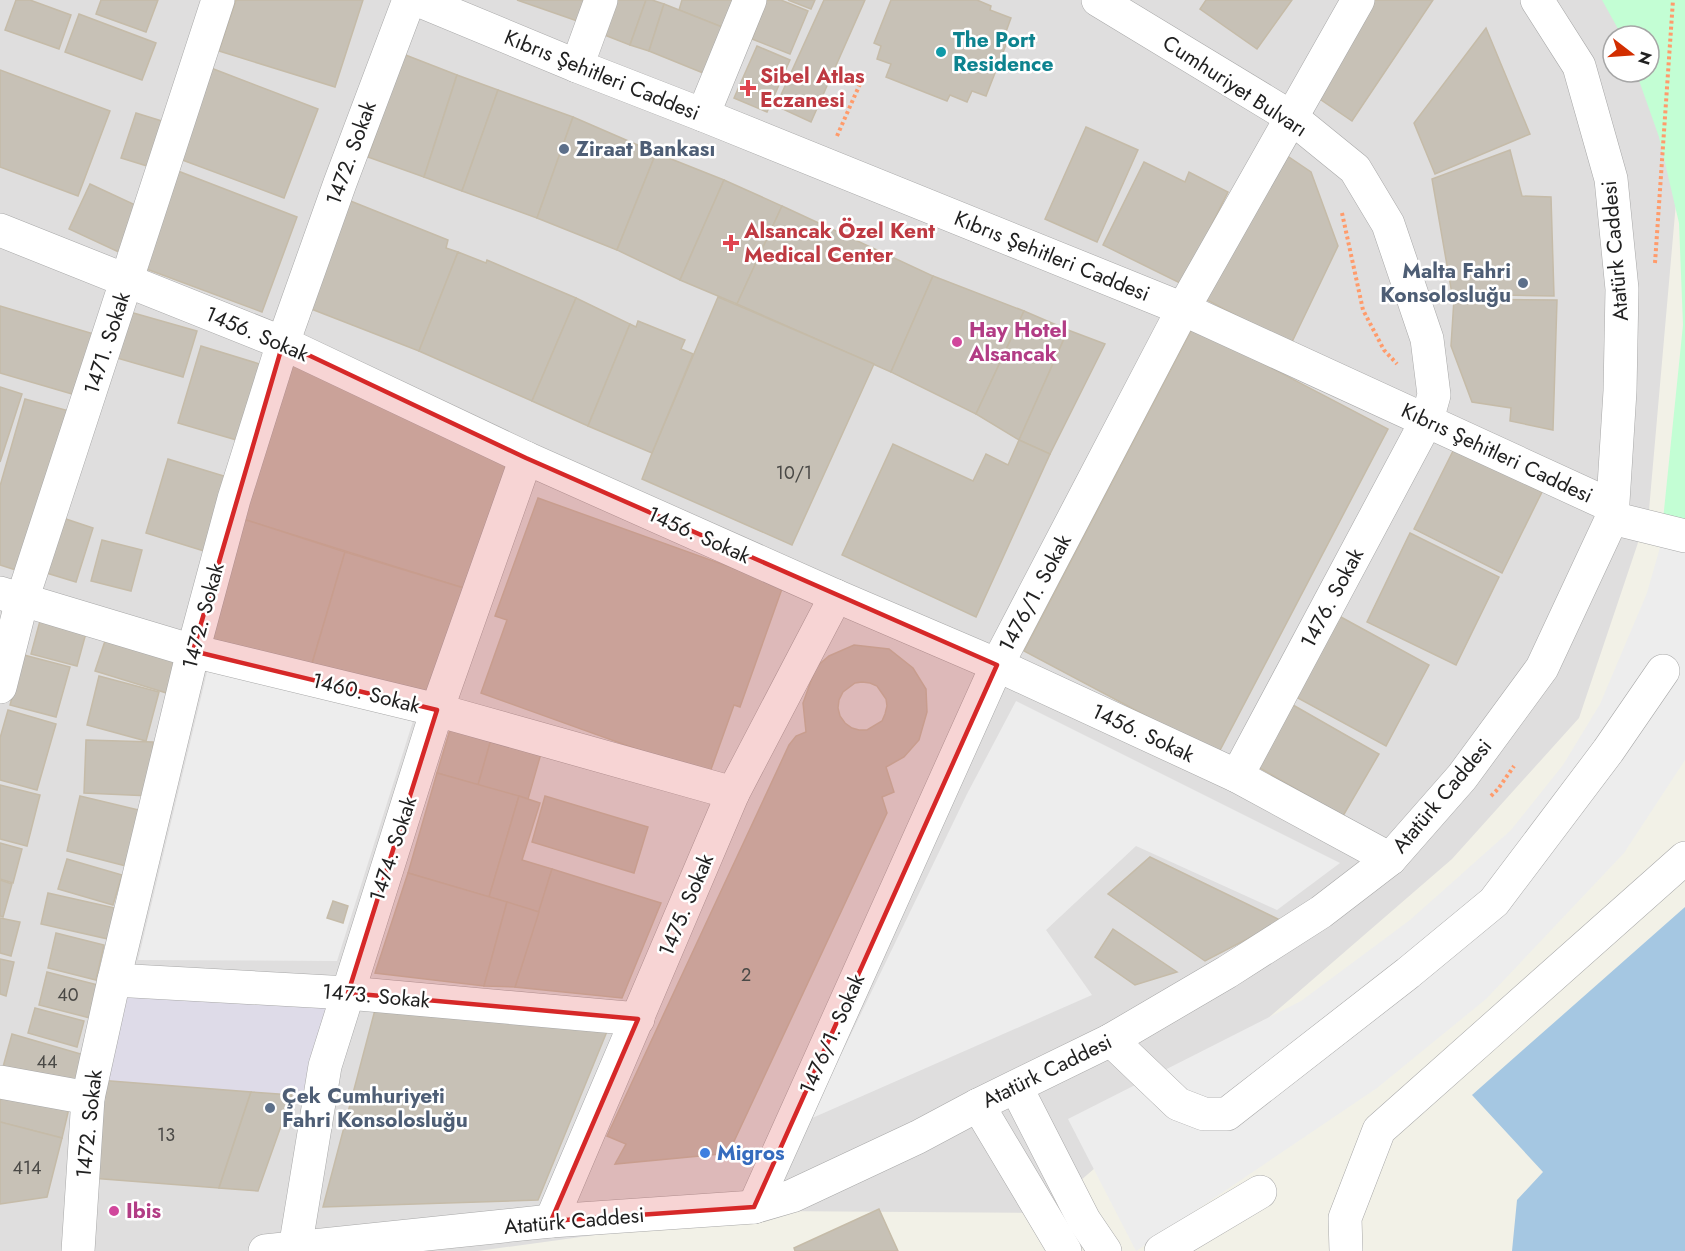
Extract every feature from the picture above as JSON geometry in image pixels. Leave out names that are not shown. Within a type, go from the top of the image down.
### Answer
[{"type":"street","name":"1471. Sokak","points":[[0,687],[11,596],[127,282],[218,0]]},
{"type":"street","name":"1472. Sokak","points":[[78,1251],[88,1098],[114,980],[194,651],[234,499],[282,343],[409,0]]},
{"type":"street","name":"Kıbrıs Şehitleri Caddesi","points":[[418,0],[1183,309],[1427,420],[1612,512]]},
{"type":"street","points":[[577,66],[601,0]]},
{"type":"street","points":[[703,115],[750,0]]},
{"type":"street","name":"1476/1. Sokak","points":[[754,1207],[997,665],[1183,309],[1358,0]]},
{"type":"street","name":"Atatürk Caddesi","points":[[280,1250],[551,1221],[754,1207],[792,1196],[918,1137],[1111,1040],[1227,972],[1321,912],[1390,859],[1462,777],[1542,668],[1612,512],[1620,391],[1622,290],[1611,179],[1579,66],[1537,0]]},
{"type":"street","name":"Cumhuriyet Bulvarı","points":[[1103,1],[1291,117],[1356,169],[1388,224],[1427,339],[1434,395],[1427,420]]},
{"type":"street","name":"1456. Sokak","points":[[0,230],[282,343],[526,458],[997,665],[1238,776],[1390,859]]},
{"type":"street","name":"1476. Sokak","points":[[1238,776],[1427,420]]},
{"type":"street","name":"1474. Sokak","points":[[280,1250],[325,1066],[437,710],[526,458]]},
{"type":"street","points":[[1612,512],[1685,536]]},
{"type":"street","name":"1460. Sokak","points":[[11,596],[194,651],[437,710],[733,793]]},
{"type":"street","name":"1475. Sokak","points":[[551,1221],[733,793],[836,596]]},
{"type":"street","points":[[1111,1040],[1178,1104],[1204,1114],[1227,1114],[1494,903],[1608,751],[1663,671]]},
{"type":"street","points":[[1346,1251],[1345,1218],[1379,1130],[1685,858]]},
{"type":"street","name":"1473. Sokak","points":[[114,980],[348,993],[638,1019]]},
{"type":"street","points":[[0,1082],[88,1098]]},
{"type":"street","points":[[1016,1087],[1084,1220],[1105,1251]]},
{"type":"street","points":[[978,1105],[1061,1245],[1084,1220]]},
{"type":"street","points":[[1161,1251],[1260,1192]]},
{"type":"path","points":[[1654,267],[1673,0]]},
{"type":"path","points":[[825,164],[863,77]]},
{"type":"path","points":[[1339,204],[1363,310],[1384,350],[1399,367]]},
{"type":"path","points":[[1483,803],[1498,789],[1515,764]]},
{"type":"highlighted area","points":[[283,343],[526,458],[997,665],[754,1207],[551,1221],[638,1019],[348,993],[437,710],[193,651]]},
{"type":"shaded area","points":[[0,0],[1685,0],[1685,100],[1649,510],[1579,718],[1452,859],[1043,1213],[769,1211],[478,1251],[0,1251]]},
{"type":"shaded area","points":[[1661,544],[1685,551],[1685,760],[1624,853],[1486,999],[1377,1088],[1136,1251],[1068,1119],[1301,1001],[1410,920],[1511,830],[1563,765],[1600,704],[1647,593]]},
{"type":"shaded area","points":[[209,664],[414,718],[337,961],[138,960]]},
{"type":"shaded area","points":[[1016,701],[1340,863],[1277,910],[1136,846],[1046,930],[1092,995],[810,1119],[967,794]]},
{"type":"shaded area","points":[[119,987],[340,999],[310,1097],[98,1080]]},
{"type":"green space","points":[[1602,0],[1685,0],[1685,527],[1663,520],[1683,325],[1679,223],[1659,137],[1640,84],[1661,84],[1661,24],[1615,24]]},
{"type":"water","points":[[1685,907],[1685,1251],[1512,1251],[1517,1200],[1543,1172],[1472,1095]]},
{"type":"building","points":[[16,0],[30,0],[71,15],[59,49],[5,30]]},
{"type":"building","points":[[101,0],[158,0],[146,32],[96,14]]},
{"type":"building","points":[[236,0],[363,0],[335,87],[219,51]]},
{"type":"building","points":[[517,0],[595,0],[586,24]]},
{"type":"building","points":[[614,0],[646,0],[630,45],[602,34]]},
{"type":"building","points":[[646,0],[664,4],[649,51],[630,45]]},
{"type":"building","points":[[682,0],[738,0],[727,29],[679,10]]},
{"type":"building","points":[[767,0],[781,0],[808,11],[790,54],[752,39]]},
{"type":"building","points":[[788,0],[815,0],[811,9]]},
{"type":"building","points":[[824,0],[865,0],[811,122],[776,106]]},
{"type":"building","name":"The Port Residence","points":[[891,0],[977,0],[991,6],[990,10],[1011,18],[1003,40],[1007,42],[986,96],[972,91],[967,102],[950,95],[947,101],[886,77],[891,64],[877,59],[881,46],[874,43]]},
{"type":"building","points":[[1206,0],[1292,0],[1257,49],[1200,9]]},
{"type":"building","points":[[1373,0],[1433,0],[1352,121],[1311,93]]},
{"type":"building","points":[[664,4],[727,29],[708,75],[649,51]]},
{"type":"building","points":[[79,14],[156,43],[142,80],[65,52]]},
{"type":"building","points":[[1486,28],[1530,134],[1435,174],[1414,123]]},
{"type":"building","points":[[757,46],[790,60],[767,112],[734,98]]},
{"type":"building","points":[[403,54],[457,75],[424,177],[368,157]]},
{"type":"building","points":[[211,68],[318,109],[284,198],[177,158]]},
{"type":"building","points":[[0,70],[110,111],[78,196],[0,167]]},
{"type":"building","points":[[457,75],[498,90],[462,191],[424,177]]},
{"type":"building","points":[[498,90],[573,117],[537,218],[462,191]]},
{"type":"building","points":[[136,113],[162,121],[147,166],[121,158]]},
{"type":"building","points":[[573,117],[656,153],[617,250],[537,218]]},
{"type":"building","points":[[1086,127],[1138,150],[1097,242],[1045,219]]},
{"type":"building","points":[[1510,150],[1522,196],[1551,197],[1554,296],[1452,294],[1432,179]]},
{"type":"building","points":[[656,153],[724,180],[680,280],[617,250]]},
{"type":"building","points":[[1286,155],[1311,172],[1338,246],[1291,344],[1205,299]]},
{"type":"building","points":[[1144,162],[1185,182],[1189,172],[1228,192],[1182,284],[1103,245]]},
{"type":"building","points":[[178,171],[297,217],[262,312],[141,267]]},
{"type":"building","name":"Alsancak Özel Kent Medical Center","points":[[724,180],[782,206],[737,304],[680,280]]},
{"type":"building","points":[[90,184],[144,209],[123,254],[69,229]]},
{"type":"building","points":[[343,198],[448,240],[446,248],[458,252],[419,351],[301,305]]},
{"type":"building","points":[[782,206],[933,276],[891,372],[737,304]]},
{"type":"building","points":[[458,252],[486,263],[487,260],[576,298],[532,401],[419,351]]},
{"type":"building","name":"Hay Hotel Alsancak","points":[[933,276],[1024,311],[976,414],[891,372]]},
{"type":"building","points":[[718,297],[874,364],[792,545],[642,479]]},
{"type":"building","points":[[576,298],[630,324],[588,426],[532,401]]},
{"type":"building","points":[[1454,299],[1557,300],[1553,430],[1510,421],[1511,408],[1472,402],[1451,346]]},
{"type":"building","points":[[0,306],[97,335],[79,396],[0,373]]},
{"type":"building","points":[[1024,311],[1068,330],[1019,440],[976,414]]},
{"type":"building","points":[[130,312],[197,331],[183,377],[117,358]]},
{"type":"building","points":[[638,321],[685,340],[681,349],[693,354],[652,453],[588,426],[630,324],[636,327]]},
{"type":"building","points":[[1193,327],[1388,429],[1218,754],[1024,651]]},
{"type":"building","points":[[1068,330],[1105,344],[1050,454],[1019,440]]},
{"type":"building","points":[[201,346],[263,365],[240,441],[178,423]]},
{"type":"building","points":[[291,362],[510,463],[467,589],[243,519]]},
{"type":"building","points":[[0,387],[22,394],[0,462]]},
{"type":"building","points":[[25,399],[69,411],[22,572],[0,565],[0,486]]},
{"type":"building","points":[[1019,440],[1050,454],[976,617],[842,555],[893,444],[973,481],[986,454],[1008,465]]},
{"type":"building","points":[[1454,449],[1542,492],[1502,573],[1414,529]]},
{"type":"building","points":[[168,459],[227,477],[204,551],[146,533]]},
{"type":"building","points":[[538,498],[783,586],[740,707],[734,705],[709,775],[481,693],[507,620],[495,616]]},
{"type":"building","points":[[60,517],[93,528],[76,582],[43,572]]},
{"type":"building","points":[[243,519],[345,552],[311,667],[209,643]]},
{"type":"building","points":[[1410,533],[1499,577],[1456,665],[1367,622]]},
{"type":"building","points":[[102,540],[142,550],[131,591],[91,581]]},
{"type":"building","points":[[345,552],[467,589],[430,696],[311,667]]},
{"type":"building","points":[[43,610],[89,622],[77,666],[31,654]]},
{"type":"building","points":[[1339,616],[1429,665],[1386,746],[1296,697]]},
{"type":"building","points":[[107,635],[185,659],[173,695],[95,671]]},
{"type":"building","points":[[854,645],[889,649],[913,668],[926,689],[927,712],[919,740],[904,757],[886,767],[894,792],[882,797],[887,813],[730,1150],[721,1154],[615,1164],[626,1144],[607,1136],[789,745],[796,736],[806,732],[803,703],[816,667],[829,656]],"holes":[[[855,683],[870,683],[877,686],[886,699],[885,714],[882,721],[867,730],[852,728],[840,716],[839,700],[843,692]]]},
{"type":"building","points":[[24,655],[70,667],[56,717],[10,705]]},
{"type":"building","points":[[99,676],[159,692],[146,741],[87,725]]},
{"type":"building","points":[[1293,705],[1379,754],[1343,816],[1258,767]]},
{"type":"building","points":[[8,710],[56,724],[37,790],[0,780],[0,738]]},
{"type":"building","points":[[452,723],[492,736],[478,785],[437,773]]},
{"type":"building","points":[[492,736],[542,750],[528,799],[478,785]]},
{"type":"building","points":[[86,740],[153,742],[151,796],[84,793]]},
{"type":"building","points":[[437,773],[519,796],[489,897],[408,873]]},
{"type":"building","points":[[0,785],[40,795],[27,846],[0,839]]},
{"type":"building","points":[[80,796],[143,811],[130,867],[67,851]]},
{"type":"building","points":[[519,796],[540,803],[522,860],[552,869],[539,912],[489,897]]},
{"type":"building","points":[[545,796],[648,827],[634,873],[532,842]]},
{"type":"building","points":[[0,843],[22,849],[13,883],[0,879]]},
{"type":"building","points":[[1150,857],[1282,921],[1205,961],[1108,894]]},
{"type":"building","points":[[67,859],[122,875],[113,905],[58,889]]},
{"type":"building","points":[[552,869],[661,903],[622,998],[515,987]]},
{"type":"building","points":[[408,873],[507,902],[484,986],[375,973]]},
{"type":"building","points":[[0,880],[12,884],[3,917],[0,916]]},
{"type":"building","points":[[48,893],[115,908],[108,939],[41,924]]},
{"type":"building","points":[[333,901],[348,906],[343,923],[327,918]]},
{"type":"building","points":[[507,902],[539,912],[515,987],[484,986]]},
{"type":"building","points":[[0,918],[20,922],[11,956],[0,953]]},
{"type":"building","points":[[1113,929],[1177,972],[1135,985],[1095,957]]},
{"type":"building","points":[[56,933],[104,945],[96,980],[48,968]]},
{"type":"building","points":[[0,959],[14,962],[6,996],[0,994]]},
{"type":"building","points":[[47,972],[98,985],[90,1018],[39,1005]]},
{"type":"building","points":[[376,1006],[608,1029],[538,1200],[323,1207]]},
{"type":"building","points":[[35,1008],[84,1021],[77,1047],[28,1033]]},
{"type":"building","points":[[12,1034],[91,1057],[81,1090],[3,1067]]},
{"type":"building","points":[[98,1080],[251,1092],[219,1188],[91,1178]]},
{"type":"building","points":[[0,1086],[70,1104],[62,1138],[0,1122]]},
{"type":"building","points":[[251,1092],[292,1095],[258,1191],[219,1188]]},
{"type":"building","points":[[0,1122],[62,1138],[47,1197],[0,1204]]},
{"type":"building","points":[[879,1209],[898,1251],[795,1251],[794,1248]]},
{"type":"place","name":"The Port Residence","points":[[941,52]]},
{"type":"place","name":"Sibel Atlas Eczanesi","points":[[748,88]]},
{"type":"place","name":"Ziraat Bankası","points":[[564,149]]},
{"type":"place","name":"Alsancak Özel Kent Medical Center","points":[[731,243]]},
{"type":"place","name":"Malta Fahri Konsolosluğu","points":[[1523,283]]},
{"type":"place","name":"Hay Hotel Alsancak","points":[[957,342]]},
{"type":"place","name":"Çek Cumhuriyeti Fahri Konsolosluğu","points":[[270,1108]]},
{"type":"place","name":"Migros","points":[[705,1153]]},
{"type":"place","name":"Ibis","points":[[114,1211]]}]
